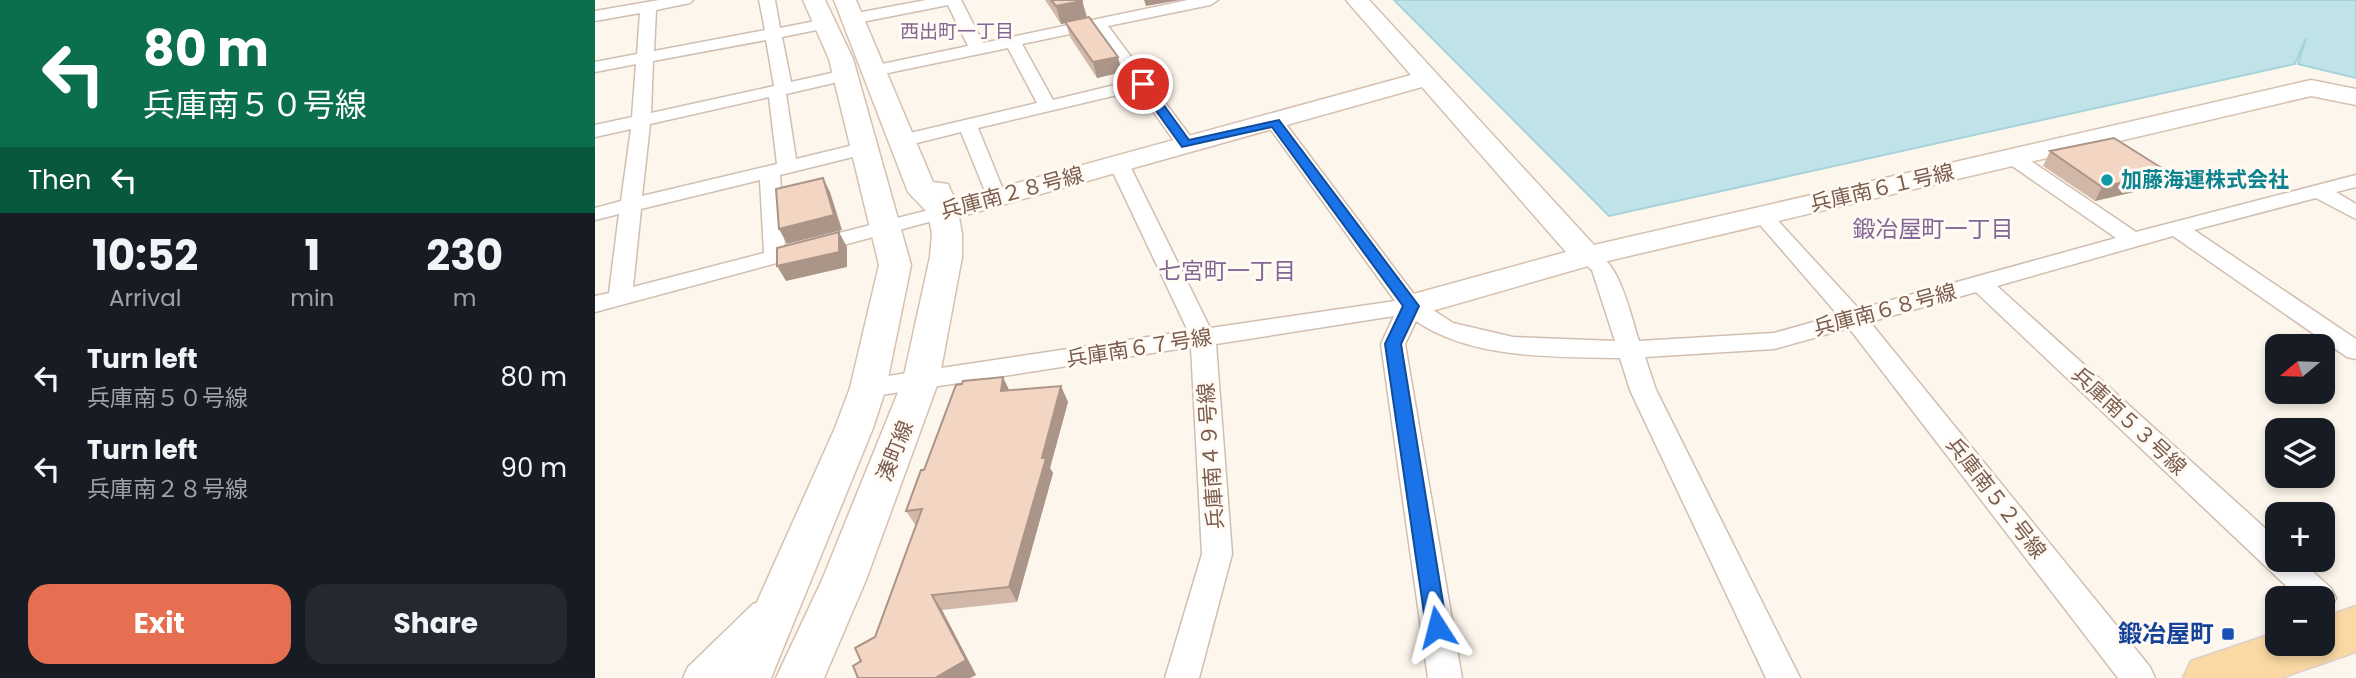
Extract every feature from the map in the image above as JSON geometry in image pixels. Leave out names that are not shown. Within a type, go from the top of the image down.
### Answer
[{"type":"main road","points":[[2210,678],[2265,653]]},
{"type":"street","points":[[595,16],[642,5],[685,0]]},
{"type":"street","points":[[767,0],[783,86],[777,93],[775,257]]},
{"type":"street","points":[[595,67],[773,34],[841,8],[951,0],[978,50]]},
{"type":"street","points":[[886,83],[978,50],[1210,0]]},
{"type":"street","points":[[1357,0],[1587,256],[1602,267],[1643,390],[1783,678]]},
{"type":"street","points":[[620,298],[646,58],[642,5]]},
{"type":"street","points":[[747,678],[854,428],[868,388],[895,265],[845,75],[841,8]]},
{"type":"street","name":"湊町線","points":[[800,678],[844,580],[921,380],[946,257],[944,212],[917,137],[841,8]]},
{"type":"street","points":[[1098,24],[1186,144]]},
{"type":"street","points":[[1013,43],[1047,106]]},
{"type":"street","points":[[595,131],[845,75]]},
{"type":"street","name":"兵庫南２８号線","points":[[595,303],[944,212],[1427,78]]},
{"type":"street","name":"湊町線","points":[[886,83],[923,192],[944,212]]},
{"type":"street","name":"湊町線","points":[[885,227],[909,196],[886,133],[886,83]]},
{"type":"street","points":[[917,137],[1143,84]]},
{"type":"street","name":"兵庫南６１号線","points":[[1411,306],[1587,256],[2311,88],[2356,97]]},
{"type":"street","name":"兵庫南６８号線","points":[[1275,122],[1411,306],[1445,329],[1513,345],[1629,350],[1773,341],[2133,240],[2356,181]]},
{"type":"street","points":[[967,124],[996,197]]},
{"type":"street","points":[[595,214],[866,148]]},
{"type":"street","points":[[2012,158],[2133,240]]},
{"type":"street","name":"兵庫南４９号線","points":[[1119,164],[1203,338],[1217,554],[1182,678]]},
{"type":"street","points":[[2319,191],[2356,213]]},
{"type":"street","name":"兵庫南５２号線","points":[[1762,215],[1854,318],[2138,678]]},
{"type":"street","points":[[2177,229],[2356,351]]},
{"type":"street","name":"兵庫南５３号線","points":[[1982,284],[2265,547]]},
{"type":"street","points":[[1411,306],[1393,344],[1445,678]]},
{"type":"street","name":"兵庫南６７号線","points":[[868,388],[1411,306]]},
{"type":"street","name":"兵庫南５３号線","points":[[2289,572],[2300,586]]},
{"type":"street","points":[[700,678],[781,597]]},
{"type":"water","points":[[1394,0],[2356,0],[2356,78],[2298,64],[2306,38],[2295,64],[1609,216]]},
{"type":"building","points":[[1051,0],[1082,0],[1082,1],[1056,6]]},
{"type":"building","points":[[1089,17],[1118,57],[1093,62],[1065,22]]},
{"type":"building","points":[[2114,138],[2168,172],[2102,187],[2050,151]]},
{"type":"building","points":[[823,178],[834,215],[779,229],[776,189]]},
{"type":"building","points":[[839,232],[839,252],[777,266],[777,248]]},
{"type":"building","points":[[1003,377],[1001,391],[1061,386],[1042,458],[1046,458],[1009,587],[932,595],[966,660],[935,678],[858,678],[853,666],[861,661],[855,648],[875,637],[922,509],[906,511],[956,385],[962,384],[963,381]]},
{"type":"place","name":"加藤海運株式会社","points":[[2107,180]]},
{"type":"place","name":"鍛冶屋町","points":[[2228,634]]},
{"type":"district","name":"西出町一丁目","points":[[957,31]]},
{"type":"district","name":"鍛冶屋町一丁目","points":[[1933,229]]},
{"type":"district","name":"七宮町一丁目","points":[[1227,271]]},
{"type":"route","points":[[1143,84],[1186,144],[1275,122],[1411,306],[1393,344],[1437,627]]}]
